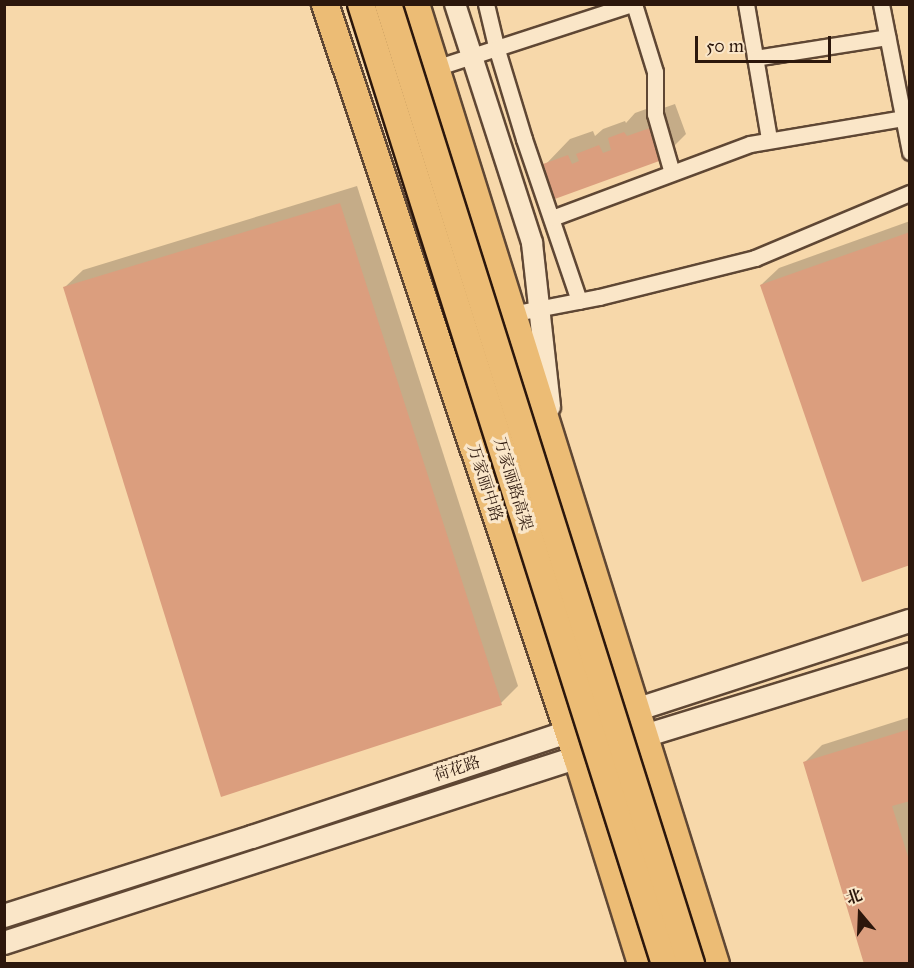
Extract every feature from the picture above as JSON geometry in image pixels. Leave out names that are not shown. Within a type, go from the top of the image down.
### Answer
[{"type":"main road","name":"万家丽中路","points":[[325,4],[577,758],[641,963]]},
{"type":"main road","name":"万家丽路高架","points":[[361,4],[664,963]]},
{"type":"main road","name":"万家丽路高架","points":[[388,4],[691,963]]},
{"type":"main road","points":[[416,4],[635,711],[716,963]]},
{"type":"main road","name":"荷花路","points":[[4,916],[909,621]]},
{"type":"main road","name":"荷花路","points":[[4,943],[644,736],[909,654]]},
{"type":"street","points":[[455,4],[532,243],[556,458]]},
{"type":"street","points":[[486,4],[497,50],[579,301]]},
{"type":"street","points":[[435,68],[471,55],[497,50],[633,4],[655,72],[655,114],[672,173]]},
{"type":"street","points":[[746,4],[769,139]]},
{"type":"street","points":[[881,4],[909,152]]},
{"type":"street","points":[[755,58],[887,37]]},
{"type":"street","points":[[552,218],[769,139],[903,118]]},
{"type":"street","points":[[511,314],[692,276],[755,258],[909,193]]},
{"type":"building","points":[[650,128],[662,160],[552,200],[542,172],[546,171],[543,164],[568,155],[572,164],[579,161],[576,154],[599,145],[603,153],[611,150],[608,138],[624,132],[627,136]]},
{"type":"building","points":[[340,203],[502,705],[221,797],[63,287]]},
{"type":"building","points":[[910,232],[910,565],[862,582],[760,285]]},
{"type":"building","points":[[910,729],[910,801],[892,806],[910,863],[910,964],[864,964],[803,762]]}]
